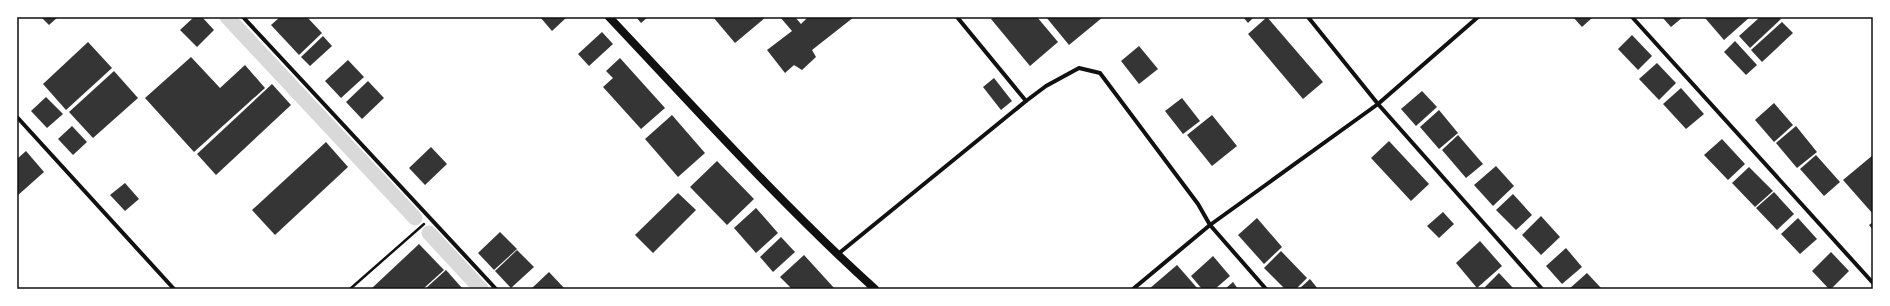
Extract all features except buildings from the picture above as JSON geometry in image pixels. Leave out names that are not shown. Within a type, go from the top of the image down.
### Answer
[{"type":"main road","points":[[610,17],[716,130],[838,254],[875,289]]},
{"type":"street","points":[[243,17],[496,289]]},
{"type":"street","points":[[957,17],[1026,101]]},
{"type":"street","points":[[1308,17],[1378,104],[1542,289]]},
{"type":"street","points":[[1133,289],[1210,225],[1378,104],[1478,17]]},
{"type":"street","points":[[1632,17],[1873,283]]},
{"type":"street","points":[[838,254],[1026,101],[1046,86],[1079,68],[1100,73],[1198,204],[1210,225],[1266,289]]},
{"type":"street","points":[[17,117],[174,289]]},
{"type":"path","points":[[350,289],[431,218]]},
{"type":"waterway","points":[[227,17],[415,218]]},
{"type":"waterway","points":[[429,233],[481,289]]}]
